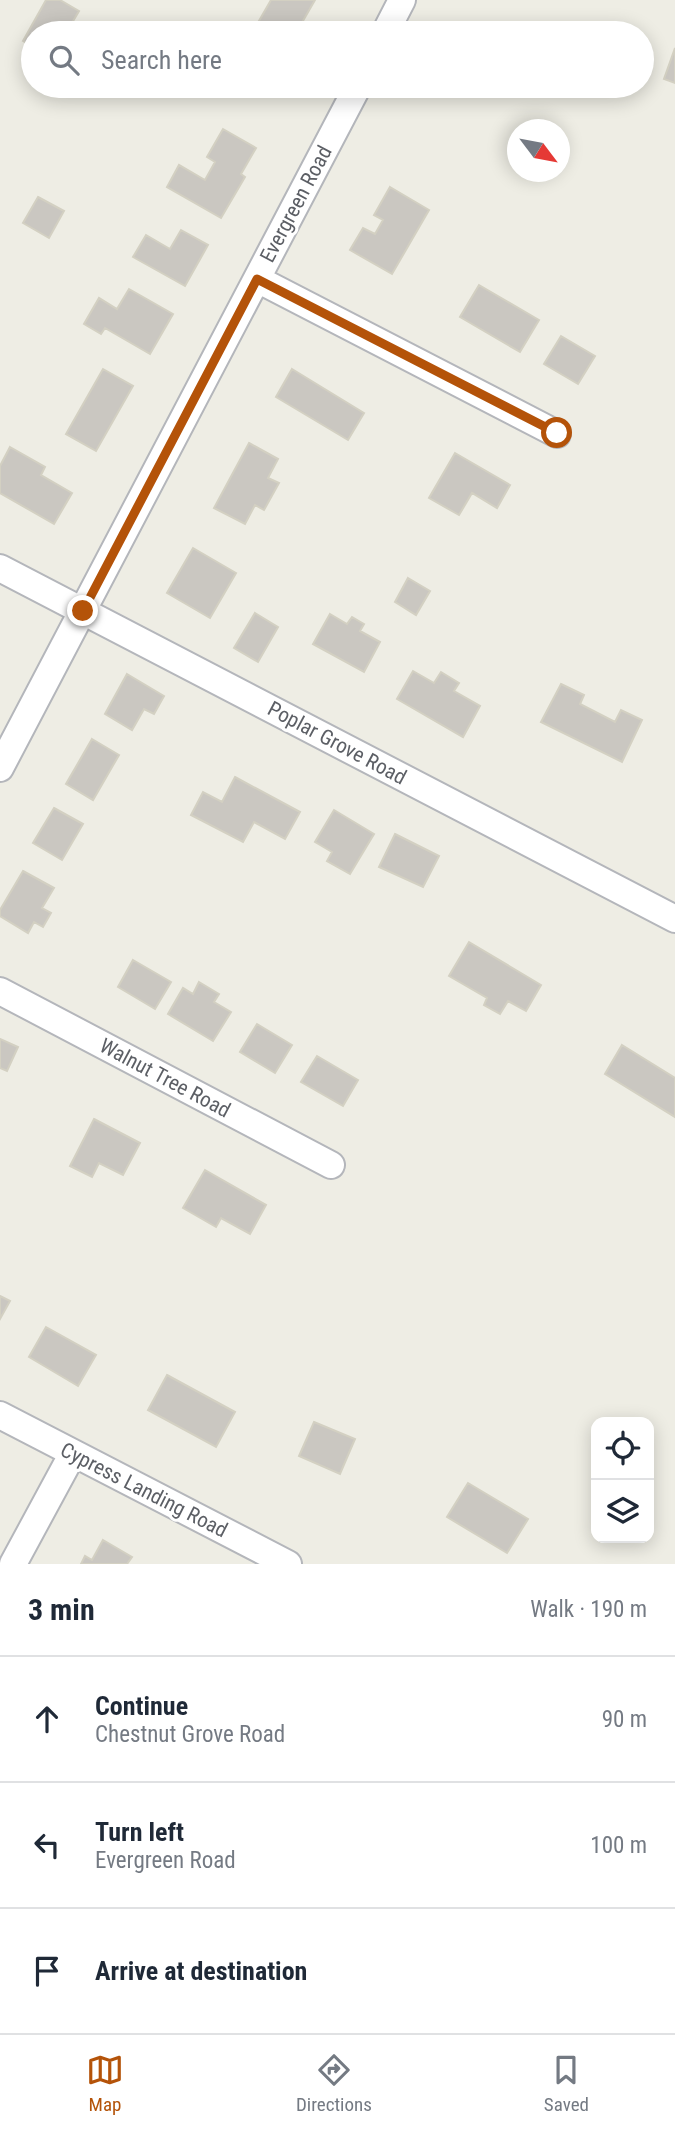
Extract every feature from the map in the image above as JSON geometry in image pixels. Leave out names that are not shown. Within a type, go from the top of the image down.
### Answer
[{"type":"street","points":[[391,21],[402,0]]},
{"type":"street","name":"Evergreen Road","points":[[0,768],[352,98]]},
{"type":"street","points":[[257,279],[557,433]]},
{"type":"street","name":"Poplar Grove Road","points":[[0,568],[675,919]]},
{"type":"street","name":"Walnut Tree Road","points":[[0,991],[331,1165]]},
{"type":"street","name":"Cypress Landing Road","points":[[0,1415],[288,1564]]},
{"type":"street","points":[[12,1564],[73,1453]]},
{"type":"building","points":[[46,0],[60,0],[79,11],[73,21],[34,21]]},
{"type":"building","points":[[271,0],[315,0],[303,21],[259,21]]},
{"type":"building","points":[[675,48],[675,83],[664,79]]},
{"type":"building","points":[[223,129],[256,148],[241,174],[245,177],[221,218],[167,187],[179,165],[205,180],[215,162],[207,157]]},
{"type":"building","points":[[390,187],[429,210],[392,274],[350,250],[363,228],[375,234],[383,220],[374,215]]},
{"type":"building","points":[[38,197],[64,211],[49,238],[23,223]]},
{"type":"building","points":[[181,230],[208,245],[185,286],[133,257],[146,235],[170,249]]},
{"type":"building","points":[[479,285],[539,320],[520,352],[460,317]]},
{"type":"building","points":[[129,289],[173,314],[150,354],[105,328],[101,334],[84,324],[99,298],[117,309]]},
{"type":"building","points":[[561,336],[595,356],[578,384],[544,364]]},
{"type":"building","points":[[103,369],[133,386],[96,451],[66,434]]},
{"type":"building","points":[[292,369],[364,413],[348,440],[276,397]]},
{"type":"building","points":[[249,443],[278,459],[268,478],[279,483],[264,510],[255,505],[245,524],[214,508]]},
{"type":"building","points":[[10,447],[45,467],[41,475],[72,493],[54,524],[0,493],[0,466]]},
{"type":"building","points":[[455,453],[510,485],[497,508],[472,493],[459,515],[429,498]]},
{"type":"building","points":[[193,548],[236,573],[210,618],[167,593]]},
{"type":"building","points":[[408,578],[430,591],[416,615],[395,602]]},
{"type":"building","points":[[255,613],[278,627],[258,662],[234,648]]},
{"type":"building","points":[[330,614],[347,624],[352,617],[364,624],[360,631],[380,642],[364,672],[313,644]]},
{"type":"building","points":[[413,671],[434,683],[441,672],[459,683],[454,691],[480,706],[463,737],[397,699]]},
{"type":"building","points":[[127,674],[164,696],[154,714],[144,709],[132,730],[105,714]]},
{"type":"building","points":[[561,684],[584,695],[580,704],[615,722],[621,710],[642,720],[622,762],[541,722]]},
{"type":"building","points":[[92,739],[119,755],[93,800],[66,784]]},
{"type":"building","points":[[235,777],[300,812],[285,839],[254,822],[243,842],[191,815],[203,792],[222,802]]},
{"type":"building","points":[[54,808],[83,824],[62,860],[33,843]]},
{"type":"building","points":[[334,810],[374,834],[350,874],[327,861],[332,852],[315,842]]},
{"type":"building","points":[[395,834],[439,856],[423,887],[379,867]]},
{"type":"building","points":[[23,871],[54,888],[42,908],[51,913],[43,927],[34,922],[28,933],[0,916],[0,910]]},
{"type":"building","points":[[469,942],[541,985],[526,1011],[508,1001],[500,1014],[484,1005],[487,998],[449,976]]},
{"type":"building","points":[[133,960],[171,982],[155,1009],[118,987]]},
{"type":"building","points":[[199,982],[219,994],[214,1002],[231,1012],[213,1041],[168,1014],[183,988],[193,994]]},
{"type":"building","points":[[257,1024],[292,1045],[275,1073],[240,1052]]},
{"type":"building","points":[[0,1039],[18,1047],[7,1071],[0,1068]]},
{"type":"building","points":[[622,1045],[675,1078],[675,1117],[605,1074]]},
{"type":"building","points":[[317,1056],[358,1080],[343,1106],[301,1082]]},
{"type":"building","points":[[94,1119],[140,1143],[123,1175],[99,1163],[92,1177],[70,1166]]},
{"type":"building","points":[[205,1170],[266,1205],[250,1234],[221,1218],[216,1227],[183,1208]]},
{"type":"building","points":[[0,1296],[10,1301],[0,1319]]},
{"type":"building","points":[[46,1327],[96,1355],[78,1386],[29,1357]]},
{"type":"building","points":[[167,1375],[235,1412],[216,1447],[148,1410]]},
{"type":"building","points":[[314,1422],[355,1439],[340,1474],[299,1456]]},
{"type":"building","points":[[468,1483],[528,1519],[507,1553],[447,1517]]},
{"type":"building","points":[[103,1540],[132,1557],[127,1564],[81,1564],[85,1556],[92,1560]]},
{"type":"route","points":[[83,611],[257,279],[557,433]]}]
